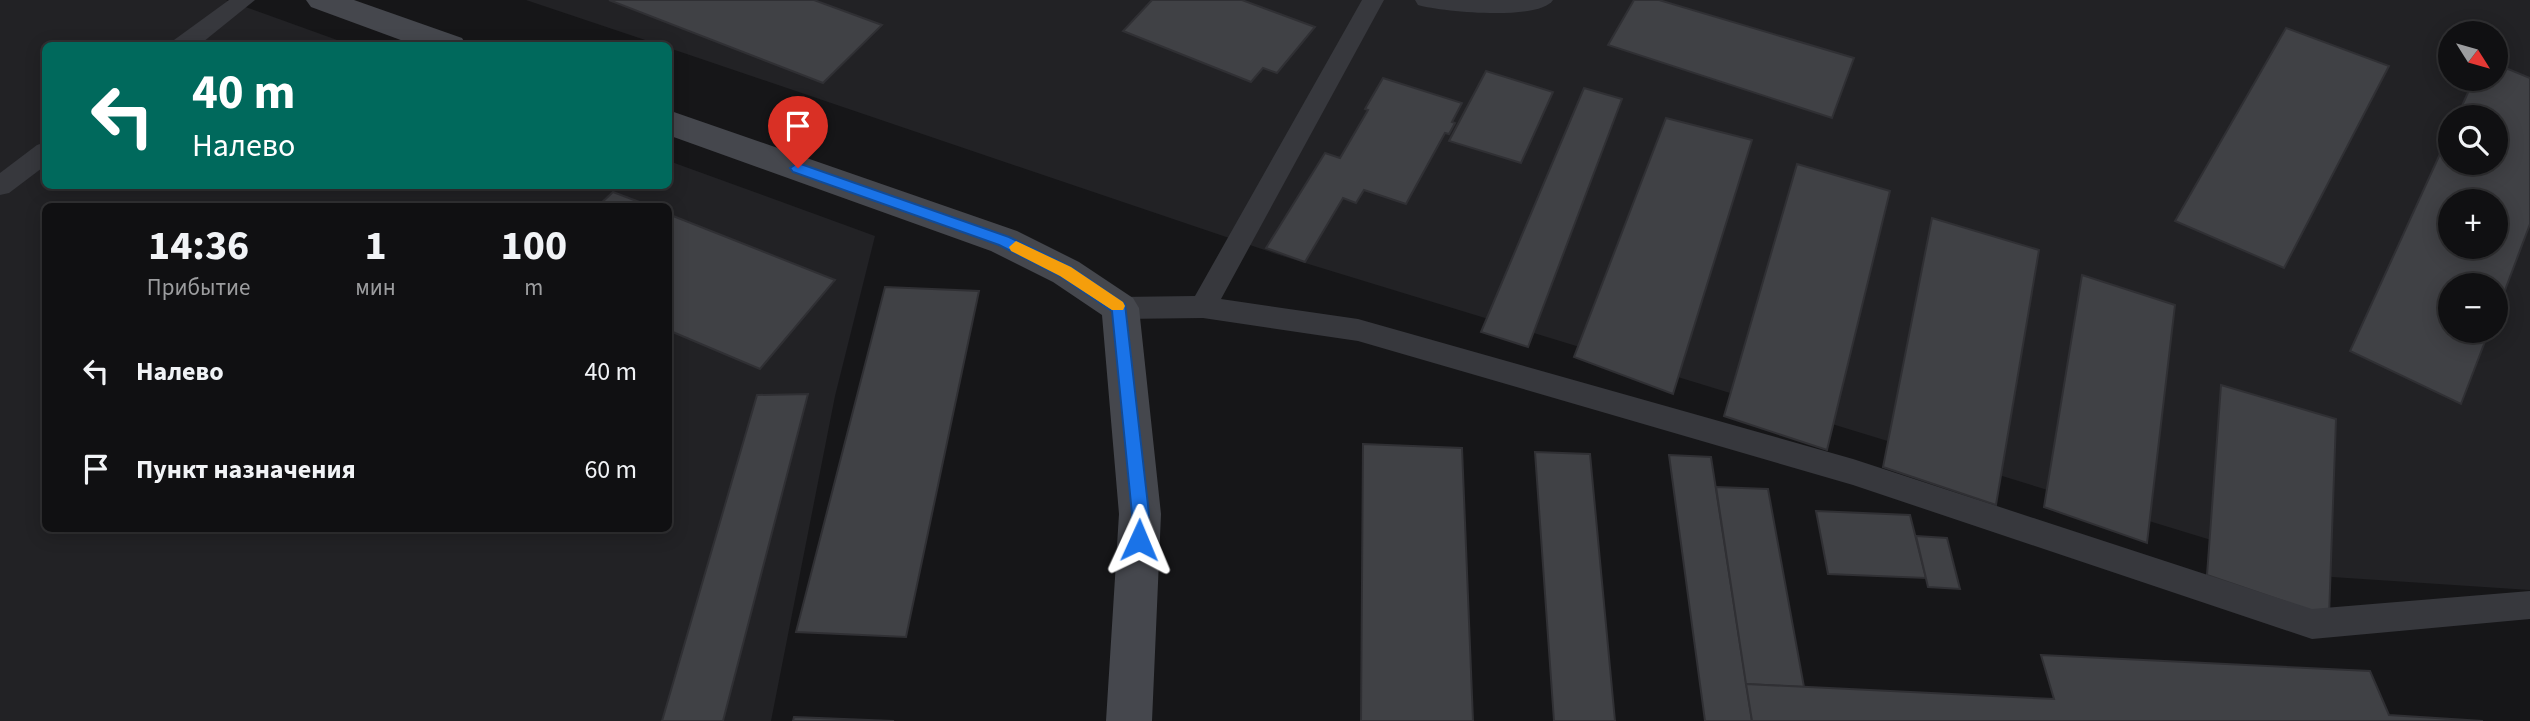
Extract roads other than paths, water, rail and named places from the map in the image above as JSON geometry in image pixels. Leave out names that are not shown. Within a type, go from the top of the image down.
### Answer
[{"type":"main road","points":[[322,0],[440,42]]},
{"type":"main road","points":[[672,123],[1004,241],[1066,272],[1120,308],[1140,514],[1129,721]]},
{"type":"lane","points":[[187,42],[244,0]]},
{"type":"lane","points":[[1203,307],[1373,0]]},
{"type":"lane","points":[[1426,0],[1470,5],[1537,3],[1542,0]]},
{"type":"lane","points":[[0,186],[42,154]]},
{"type":"lane","points":[[1120,308],[1203,307],[1358,330],[1853,472],[2312,624],[2530,605]]}]
